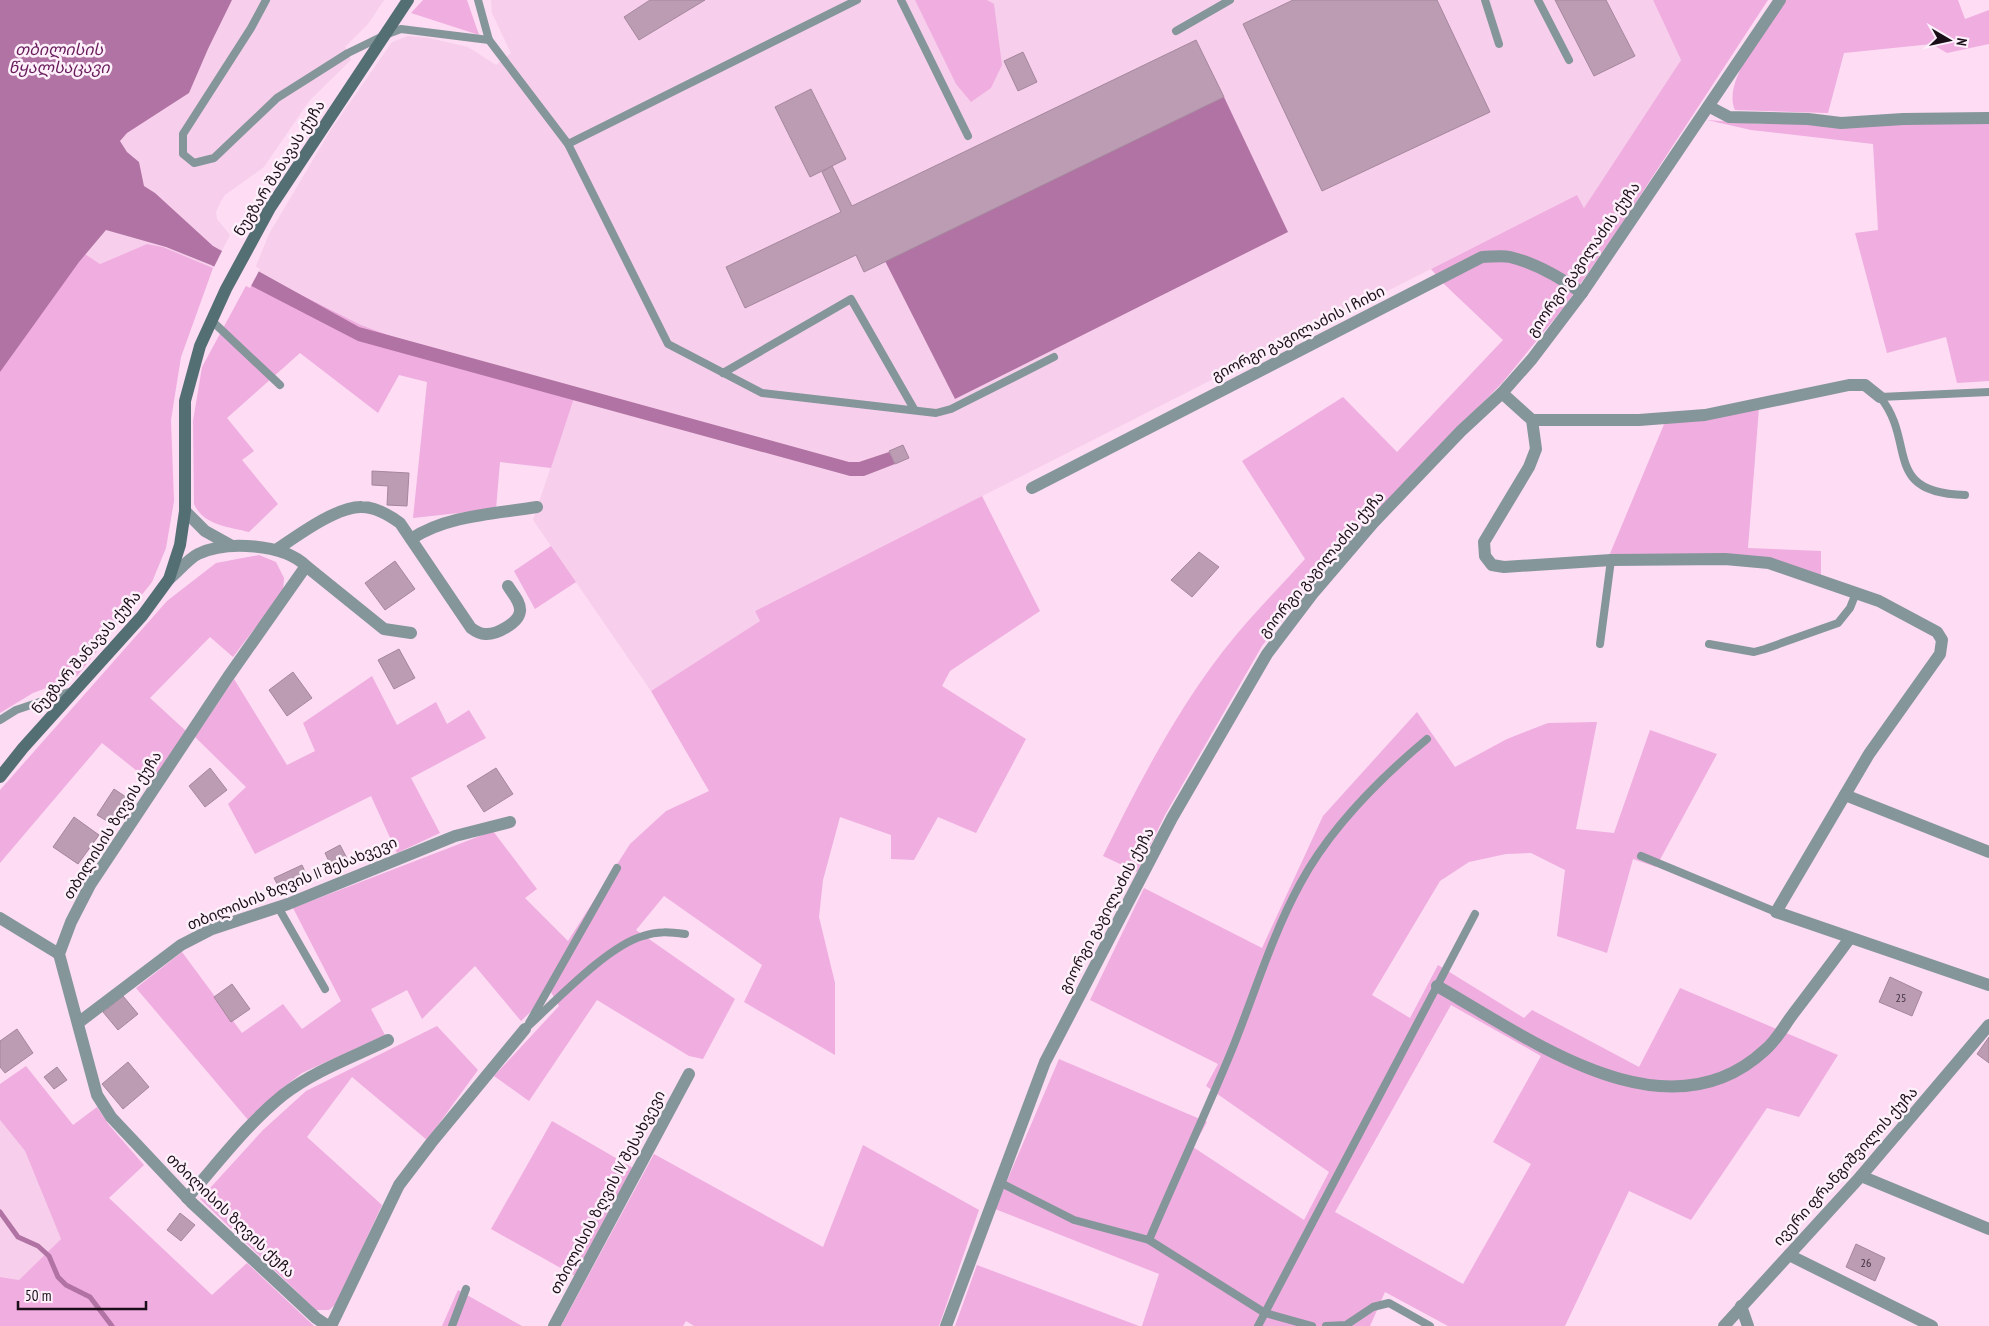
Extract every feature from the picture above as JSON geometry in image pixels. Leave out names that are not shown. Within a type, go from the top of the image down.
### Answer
[{"type":"main road","name":"ნუგზარ შანავას ქუჩა","points":[[0,777],[23,748],[142,616],[168,579],[180,545],[185,511],[185,401],[200,346],[226,289],[270,208],[408,0]]},
{"type":"street","name":"გიორგი გაგილაძის ქუჩა","points":[[946,1326],[1045,1062],[1172,818],[1266,654],[1314,592],[1373,524],[1461,431],[1502,393],[1532,359],[1582,293],[1710,107],[1780,0]]},
{"type":"street","points":[[1710,107],[1729,116],[1808,119],[1841,123],[1902,119],[1989,118]]},
{"type":"street","name":"გიორგი გაგილაძის I ჩიხი","points":[[1032,488],[1482,257],[1509,257],[1532,265],[1566,282],[1582,293]]},
{"type":"street","points":[[1532,420],[1639,420],[1705,415],[1850,384],[1865,385],[1880,397]]},
{"type":"street","points":[[1502,393],[1532,420],[1536,449],[1530,467],[1484,542],[1485,556],[1492,565],[1504,567],[1611,560],[1726,559],[1769,562],[1879,601],[1937,632],[1942,646],[1940,654],[1869,754],[1776,912],[1989,985]]},
{"type":"street","points":[[276,550],[347,509],[362,507],[388,515],[400,523],[471,628],[480,633],[494,633],[516,621],[520,611],[518,603],[508,586]]},
{"type":"street","points":[[411,539],[424,530],[447,522],[537,507]]},
{"type":"street","points":[[185,511],[205,531],[232,546]]},
{"type":"street","points":[[168,579],[198,554],[232,546],[276,550],[297,557],[384,629],[411,633]]},
{"type":"street","name":"თბილისის ზღვის ქუჩა","points":[[306,566],[228,677],[90,885],[72,922],[60,954],[97,1095],[111,1118],[187,1198],[316,1318],[330,1326]]},
{"type":"street","points":[[1845,795],[1989,852]]},
{"type":"street","name":"თბილისის ზღვის II შესახვევი","points":[[78,1023],[181,945],[212,929],[278,907],[455,836],[510,822]]},
{"type":"street","points":[[0,918],[60,954]]},
{"type":"street","points":[[1437,986],[1570,1061],[1627,1082],[1678,1087],[1715,1081],[1742,1068],[1766,1050],[1850,938]]},
{"type":"street","name":"ივერი ფრანგიშვილის ქუჩა","points":[[1724,1326],[1861,1176],[1989,1025]]},
{"type":"street","points":[[330,1326],[399,1185],[525,1029]]},
{"type":"street","points":[[187,1198],[257,1119],[284,1095],[311,1077],[388,1040]]},
{"type":"street","name":"თბილისის ზღვის IV შესახვევი","points":[[554,1326],[689,1074]]},
{"type":"street","points":[[1861,1176],[1989,1229]]},
{"type":"street","points":[[1788,1255],[1918,1322],[1932,1326]]},
{"type":"street","points":[[1741,1306],[1748,1326]]},
{"type":"lane","points":[[266,0],[251,28],[183,134],[183,154],[194,163],[214,158],[278,98],[348,53],[385,35],[401,29],[489,40]]},
{"type":"lane","points":[[478,0],[489,40],[568,144],[668,344],[762,393],[944,412],[1054,357]]},
{"type":"lane","points":[[568,144],[857,0]]},
{"type":"lane","points":[[901,0],[968,136]]},
{"type":"lane","points":[[1176,31],[1230,0]]},
{"type":"lane","points":[[1485,0],[1500,44]]},
{"type":"lane","points":[[1538,0],[1569,60]]},
{"type":"lane","points":[[723,373],[851,299],[914,409]]},
{"type":"lane","points":[[211,320],[280,385]]},
{"type":"lane","points":[[1965,495],[1942,494],[1912,480],[1905,466],[1895,425],[1880,397],[1989,392]]},
{"type":"lane","points":[[1600,644],[1611,560]]},
{"type":"lane","points":[[1709,644],[1754,652],[1765,649],[1838,623],[1850,608],[1856,593]]},
{"type":"lane","points":[[0,720],[16,710],[76,689]]},
{"type":"lane","points":[[1149,1240],[1231,1052],[1268,954],[1300,884],[1314,860],[1387,772],[1427,739]]},
{"type":"lane","points":[[1641,856],[1776,912]]},
{"type":"lane","points":[[525,1029],[617,868]]},
{"type":"lane","points":[[278,907],[325,990]]},
{"type":"lane","points":[[1258,1326],[1475,914]]},
{"type":"lane","points":[[525,1029],[604,958],[641,936],[667,931],[685,934]]},
{"type":"lane","points":[[999,1182],[1074,1220],[1149,1240],[1265,1313],[1312,1326]]},
{"type":"lane","points":[[452,1326],[466,1289]]},
{"type":"lane","points":[[1326,1326],[1346,1325],[1372,1307],[1389,1303],[1430,1326]]},
{"type":"shaded area","points":[[232,0],[384,0],[368,24],[345,47],[351,60],[309,101],[264,167],[225,195],[216,212],[217,219],[230,235],[213,268],[163,247],[147,244],[100,264],[85,254],[106,230],[139,162],[127,152],[120,141],[126,133],[189,93]]},
{"type":"shaded area","points":[[423,0],[467,0],[479,35],[411,13]]},
{"type":"shaded area","points":[[491,0],[1653,0],[1681,60],[1584,208],[1577,195],[755,611],[760,621],[651,691],[533,520],[577,389],[391,336],[361,325],[254,271],[269,234],[330,131],[392,42],[408,36],[429,38],[468,47],[496,65],[511,53],[492,13]]},
{"type":"shaded area","points":[[915,0],[987,0],[994,4],[1002,65],[991,88],[971,102],[956,84]]},
{"type":"shaded area","points":[[1653,0],[1768,0],[1619,228],[1565,306],[1502,383],[1380,508],[1310,585],[1262,646],[1165,815],[1137,872],[1103,856],[1158,750],[1206,674],[1243,626],[1305,559],[1242,461],[1343,397],[1397,452],[1503,340],[1444,284],[1431,269],[1577,195],[1584,208],[1681,60]]},
{"type":"shaded area","points":[[1786,0],[1958,0],[1965,19],[1989,10],[1989,44],[1947,53],[1932,44],[1844,53],[1828,113],[1735,110],[1733,98],[1735,84],[1741,69],[1749,53]]},
{"type":"shaded area","points":[[1707,120],[1761,124],[1810,122],[1989,123],[1989,381],[1957,383],[1946,337],[1887,353],[1855,233],[1878,230],[1873,144],[1751,130]]},
{"type":"shaded area","points":[[147,244],[163,247],[213,268],[181,357],[171,420],[174,501],[166,548],[152,582],[77,676],[33,693],[0,713],[0,330],[85,254],[100,264]]},
{"type":"shaded area","points":[[254,271],[361,325],[391,336],[577,389],[551,468],[500,462],[496,509],[413,518],[427,382],[399,375],[378,413],[300,353],[227,418],[254,451],[242,460],[278,504],[249,532],[210,521],[198,511],[194,504],[193,421],[202,367]]},
{"type":"shaded area","points":[[1759,408],[1748,548],[1821,551],[1821,576],[1768,560],[1609,556],[1665,422]]},
{"type":"shaded area","points":[[982,496],[1040,611],[950,671],[942,686],[1026,739],[976,833],[938,817],[914,860],[891,859],[891,835],[840,817],[823,880],[819,917],[835,983],[835,1055],[744,1002],[762,965],[664,896],[636,930],[735,999],[703,1059],[689,1056],[597,1000],[529,1101],[494,1076],[559,1006],[551,992],[521,1021],[475,966],[422,1019],[407,990],[371,1009],[385,1035],[302,1073],[280,1090],[249,1121],[136,988],[182,952],[242,1033],[283,1004],[302,1029],[341,1001],[293,908],[493,831],[537,889],[525,898],[568,941],[630,844],[666,811],[709,791],[651,691],[760,621],[755,611]]},
{"type":"shaded area","points":[[551,546],[576,582],[535,609],[514,571]]},
{"type":"shaded area","points":[[259,555],[276,562],[284,578],[283,591],[233,657],[210,637],[150,698],[186,731],[152,783],[102,743],[0,863],[0,790],[167,601],[216,563]]},
{"type":"shaded area","points":[[372,676],[397,725],[436,702],[447,724],[469,710],[486,738],[411,778],[440,833],[397,853],[371,796],[255,854],[228,804],[246,787],[195,737],[234,679],[287,765],[315,751],[303,723]]},
{"type":"shaded area","points":[[1417,712],[1455,767],[1507,739],[1548,723],[1597,722],[1576,829],[1614,833],[1650,730],[1717,754],[1656,867],[1633,859],[1607,953],[1557,936],[1565,870],[1531,853],[1506,854],[1469,862],[1440,881],[1372,995],[1410,1018],[1438,965],[1524,1018],[1532,1010],[1639,1067],[1680,988],[1838,1055],[1799,1117],[1767,1108],[1691,1220],[1629,1191],[1565,1326],[1448,1326],[1385,1292],[1370,1326],[1142,1326],[1159,1274],[995,1209],[1059,1059],[1207,1122],[1193,1147],[1304,1220],[1329,1172],[1206,1086],[1218,1064],[1090,1000],[1144,888],[1262,948],[1323,816]],"holes":[[[1451,1005],[1541,1056],[1493,1142],[1531,1164],[1463,1284],[1335,1212]]]},
{"type":"shaded area","points":[[437,1026],[478,1070],[427,1140],[352,1077],[307,1137],[382,1205],[336,1304],[329,1310],[316,1310],[200,1199],[263,1130],[306,1091]]},
{"type":"shaded area","points":[[26,1066],[73,1125],[97,1107],[109,1125],[144,1165],[109,1198],[212,1295],[247,1263],[314,1326],[0,1326],[0,1277],[19,1280],[61,1239],[25,1151],[0,1120],[0,1084]]},
{"type":"shaded area","points":[[0,1120],[25,1151],[61,1239],[19,1280],[0,1277]]},
{"type":"shaded area","points":[[552,1121],[633,1168],[575,1276],[491,1229]]},
{"type":"shaded area","points":[[863,1145],[979,1210],[939,1326],[694,1326],[686,1321],[683,1326],[561,1326],[654,1154],[823,1247]]},
{"type":"shaded area","points":[[977,1265],[1139,1326],[955,1326]]},
{"type":"shaded area","points":[[458,1290],[522,1326],[442,1326]]},
{"type":"water","name":"თბილისის წყალსაცავი","points":[[0,0],[232,0],[189,93],[127,133],[120,141],[127,152],[139,162],[144,186],[155,193],[213,246],[359,327],[849,462],[859,462],[889,452],[895,464],[864,476],[850,476],[358,341],[211,265],[166,247],[106,230],[79,262],[0,372]]},
{"type":"water","points":[[1224,97],[1288,232],[955,399],[885,261]]},
{"type":"pier","points":[[223,249],[260,269],[250,288],[213,269]]},
{"type":"building","points":[[650,0],[705,0],[639,40],[624,17]]},
{"type":"building","points":[[1293,0],[1437,0],[1490,112],[1322,191],[1243,24]]},
{"type":"building","points":[[1555,0],[1606,0],[1635,56],[1594,76]]},
{"type":"building","points":[[1196,40],[1224,97],[864,272],[856,255],[745,308],[726,267],[841,212],[822,172],[832,166],[852,206]]},
{"type":"building","points":[[1023,52],[1037,82],[1018,91],[1004,61]]},
{"type":"building","points":[[811,89],[846,159],[810,177],[775,107]]},
{"type":"building","points":[[903,445],[909,458],[895,464],[889,451]]},
{"type":"building","points":[[372,471],[409,473],[407,506],[387,505],[388,486],[372,485]]},
{"type":"building","points":[[1199,552],[1219,567],[1192,597],[1171,580]]},
{"type":"building","points":[[395,561],[415,589],[385,610],[365,583]]},
{"type":"building","points":[[399,649],[415,678],[394,689],[378,660]]},
{"type":"building","points":[[293,672],[312,698],[287,716],[269,690]]},
{"type":"building","points":[[210,768],[227,790],[205,807],[189,786]]},
{"type":"building","points":[[496,768],[513,794],[484,812],[467,786]]},
{"type":"building","points":[[114,789],[132,801],[115,826],[97,815]]},
{"type":"building","points":[[74,817],[99,835],[78,864],[53,847]]},
{"type":"building","points":[[340,845],[350,864],[334,872],[325,853]]},
{"type":"building","points":[[302,865],[310,883],[283,895],[274,878]]},
{"type":"building","points":[[1890,977],[1922,992],[1912,1016],[1879,1002]]},
{"type":"building","points":[[232,984],[250,1009],[231,1022],[214,997]]},
{"type":"building","points":[[123,996],[138,1014],[118,1030],[103,1012]]},
{"type":"building","points":[[17,1029],[33,1053],[5,1073],[0,1067],[0,1041]]},
{"type":"building","points":[[1989,1037],[1989,1063],[1977,1054]]},
{"type":"building","points":[[128,1062],[149,1087],[123,1109],[102,1084]]},
{"type":"building","points":[[57,1067],[67,1080],[54,1089],[44,1077]]},
{"type":"building","points":[[180,1213],[195,1225],[181,1241],[167,1230]]},
{"type":"building","points":[[1856,1244],[1885,1258],[1875,1281],[1846,1267]]},
{"type":"waterway","points":[[0,1212],[18,1237],[38,1246],[49,1256],[58,1277],[66,1285],[90,1297],[112,1326]]}]
